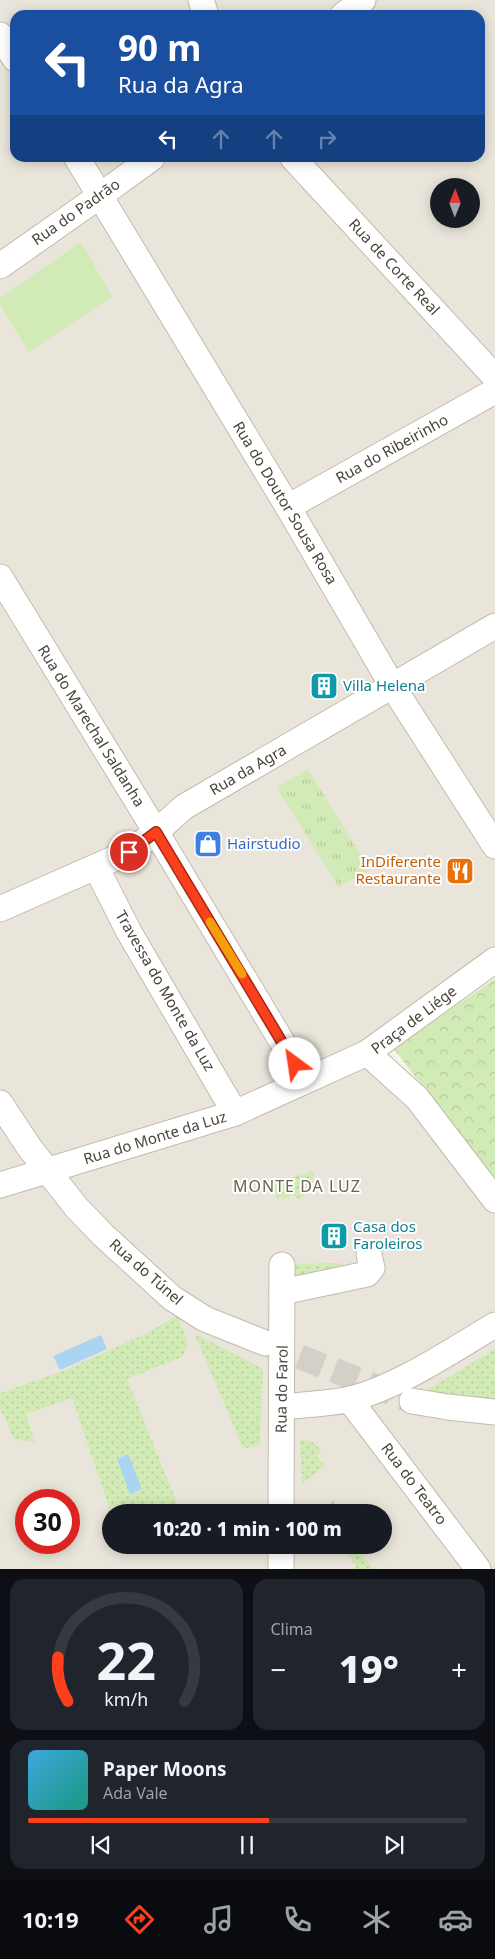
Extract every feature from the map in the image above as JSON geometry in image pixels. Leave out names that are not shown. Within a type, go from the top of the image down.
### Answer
[{"type":"street","points":[[350,10],[363,0]]},
{"type":"street","points":[[0,35],[10,51]]},
{"type":"street","name":"Rua do Doutor Sousa Rosa","points":[[80,162],[288,507],[393,687],[495,846]]},
{"type":"street","name":"Rua do Padrão","points":[[0,266],[146,162]]},
{"type":"street","name":"Rua de Corte Real","points":[[297,162],[495,377]]},
{"type":"street","name":"Rua do Ribeirinho","points":[[288,507],[495,390]]},
{"type":"street","name":"Rua do Marechal Saldanha","points":[[0,577],[305,1080]]},
{"type":"street","name":"Rua da Agra","points":[[0,909],[129,852],[156,832],[184,807],[495,626]]},
{"type":"street","name":"Travessa do Monte da Luz","points":[[96,867],[129,932],[235,1113]]},
{"type":"street","name":"Praça de Liége","points":[[495,960],[366,1053],[417,1098],[495,1200]]},
{"type":"street","name":"Rua do Monte da Luz","points":[[0,1186],[235,1113],[366,1053]]},
{"type":"street","name":"Rua do Túnel","points":[[0,1103],[29,1147],[76,1206],[103,1235],[172,1298],[204,1319],[265,1343]]},
{"type":"street","points":[[282,1292],[367,1274],[372,1268],[369,1254]]},
{"type":"street","name":"Rua do Farol","points":[[281,1504],[283,1407],[282,1264]]},
{"type":"street","points":[[283,1407],[350,1399],[390,1385],[495,1325]]},
{"type":"street","name":"Rua do Teatro","points":[[350,1399],[478,1569]]},
{"type":"street","points":[[412,1401],[495,1412]]},
{"type":"street","points":[[281,1554],[281,1569]]},
{"type":"shaded area","points":[[0,0],[495,0],[495,960],[367,1053],[495,1200],[495,1569],[0,1569]]},
{"type":"green space","points":[[81,242],[112,297],[29,352],[0,304],[0,298]]},
{"type":"green space","points":[[308,769],[370,870],[339,887],[277,788]]},
{"type":"green space","points":[[495,979],[495,1179],[393,1048]]},
{"type":"green space","points":[[311,1172],[314,1174],[309,1192],[300,1199],[292,1195],[283,1199],[282,1197],[277,1198],[272,1182]]},
{"type":"green space","points":[[340,1263],[344,1265],[344,1269],[293,1284],[290,1264]]},
{"type":"green space","points":[[178,1315],[188,1344],[182,1357],[127,1379],[178,1504],[108,1504],[72,1398],[26,1414],[35,1442],[14,1439],[0,1408],[0,1393],[61,1372],[149,1332]],"holes":[[[128,1454],[141,1489],[131,1494],[117,1459]]]},
{"type":"green space","points":[[194,1333],[263,1369],[260,1446],[243,1448]]},
{"type":"green space","points":[[495,1349],[495,1412],[414,1398]]},
{"type":"green space","points":[[300,1440],[310,1441],[317,1446],[321,1452],[316,1456],[326,1466],[302,1483]]},
{"type":"green space","points":[[334,1500],[337,1504],[328,1504]]},
{"type":"green space","points":[[347,1554],[362,1554],[373,1569],[353,1569],[356,1566]]},
{"type":"water","points":[[101,1335],[107,1349],[60,1370],[53,1356]]},
{"type":"water","points":[[128,1454],[142,1489],[130,1494],[117,1459]]},
{"type":"tunnel","points":[[265,1343],[412,1401]]},
{"type":"slow traffic","points":[[210,922],[242,974]]},
{"type":"place","name":"Villa Helena","points":[[324,686]]},
{"type":"place","name":"Hairstudio","points":[[208,844]]},
{"type":"place","name":"InDiferente Restaurante","points":[[460,871]]},
{"type":"place","name":"Casa dos Faroleiros","points":[[334,1236]]},
{"type":"district","name":"MONTE DA LUZ","points":[[297,1186]]},
{"type":"route","points":[[129,852],[156,832],[295,1064]]}]
